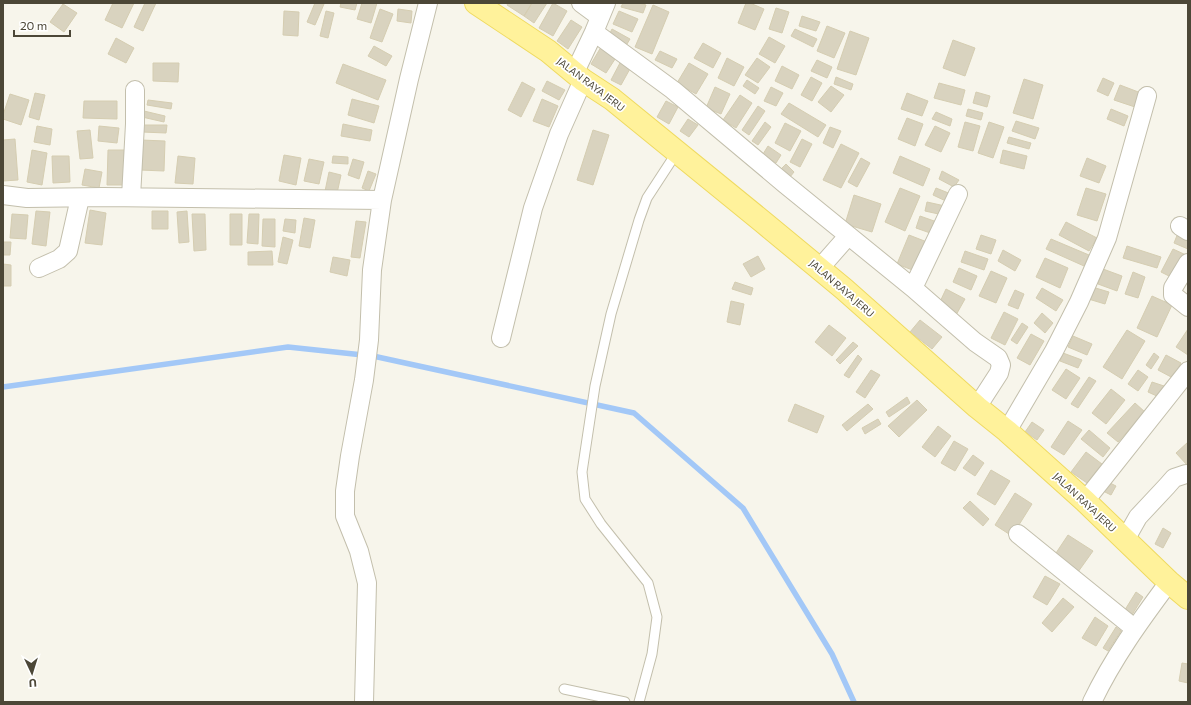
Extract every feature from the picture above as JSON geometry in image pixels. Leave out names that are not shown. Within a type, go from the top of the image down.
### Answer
[{"type":"main road","name":"JALAN RAYA JERU","points":[[476,3],[548,51],[579,76],[612,99],[819,269],[977,407],[1007,430],[1188,598]]},
{"type":"street","points":[[364,702],[367,583],[359,551],[345,516],[345,491],[364,380],[369,340],[372,270],[382,200],[409,79],[428,3]]},
{"type":"street","points":[[581,3],[600,17],[673,90],[848,236],[913,288],[975,342],[998,358],[1000,365],[999,374],[977,407]]},
{"type":"street","points":[[501,338],[532,208],[600,17]]},
{"type":"street","points":[[131,197],[135,124],[135,90]]},
{"type":"street","points":[[1007,430],[1054,351],[1080,302],[1107,238],[1147,96]]},
{"type":"street","points":[[913,288],[958,194]]},
{"type":"street","points":[[3,195],[27,198],[131,197],[382,200]]},
{"type":"street","points":[[40,268],[59,259],[68,251],[80,198]]},
{"type":"street","points":[[819,269],[848,236]]},
{"type":"street","points":[[1188,263],[1173,288],[1173,295],[1188,307]]},
{"type":"street","points":[[1085,502],[1188,371]]},
{"type":"street","points":[[1125,540],[1138,517],[1174,478],[1186,474]]},
{"type":"street","points":[[1018,534],[1134,628]]},
{"type":"street","points":[[1092,702],[1107,672],[1134,628],[1169,582]]},
{"type":"lane","points":[[639,702],[652,654],[657,616],[648,583],[601,524],[585,498],[582,472],[595,386],[611,314],[647,198],[677,152]]},
{"type":"lane","points":[[564,689],[625,702]]},
{"type":"building","points":[[113,3],[134,3],[122,28],[105,20]]},
{"type":"building","points":[[145,3],[156,3],[143,31],[134,27]]},
{"type":"building","points":[[315,3],[324,4],[315,25],[307,22]]},
{"type":"building","points":[[341,3],[357,3],[355,10],[340,7]]},
{"type":"building","points":[[362,3],[377,3],[371,23],[357,19]]},
{"type":"building","points":[[508,3],[532,3],[524,16],[507,5]]},
{"type":"building","points":[[532,3],[547,3],[534,23],[524,16]]},
{"type":"building","points":[[553,3],[567,11],[553,36],[539,28]]},
{"type":"building","points":[[623,3],[639,3],[646,5],[643,13],[621,7]]},
{"type":"building","points":[[746,3],[750,3],[764,9],[755,30],[738,23]]},
{"type":"building","points":[[63,4],[77,13],[64,32],[50,22]]},
{"type":"building","points":[[653,5],[669,12],[652,54],[635,47]]},
{"type":"building","points":[[776,8],[789,12],[782,33],[769,29]]},
{"type":"building","points":[[380,9],[393,14],[382,42],[370,38]]},
{"type":"building","points":[[398,9],[412,11],[411,23],[397,21]]},
{"type":"building","points":[[284,11],[299,12],[298,36],[283,35]]},
{"type":"building","points":[[326,11],[334,13],[328,38],[320,36]]},
{"type":"building","points":[[619,11],[638,19],[632,32],[613,24]]},
{"type":"building","points":[[802,16],[820,22],[816,31],[799,26]]},
{"type":"building","points":[[571,20],[582,27],[568,49],[557,41]]},
{"type":"building","points":[[827,26],[845,33],[834,58],[817,51]]},
{"type":"building","points":[[612,29],[630,39],[624,49],[607,39]]},
{"type":"building","points":[[795,29],[817,39],[813,47],[791,36]]},
{"type":"building","points":[[850,31],[869,38],[856,75],[837,69]]},
{"type":"building","points":[[769,37],[785,46],[775,63],[759,54]]},
{"type":"building","points":[[116,38],[134,48],[126,63],[108,54]]},
{"type":"building","points":[[953,40],[975,48],[965,76],[943,68]]},
{"type":"building","points":[[703,43],[721,53],[713,68],[694,58]]},
{"type":"building","points":[[374,46],[392,56],[386,66],[368,56]]},
{"type":"building","points":[[601,47],[617,56],[606,73],[591,64]]},
{"type":"building","points":[[660,51],[677,59],[672,68],[655,60]]},
{"type":"building","points":[[727,58],[744,67],[734,86],[718,78]]},
{"type":"building","points":[[757,58],[770,67],[758,83],[745,75]]},
{"type":"building","points":[[817,60],[832,67],[827,78],[811,71]]},
{"type":"building","points":[[621,61],[631,67],[621,85],[611,80]]},
{"type":"building","points":[[153,63],[179,63],[178,82],[153,81]]},
{"type":"building","points":[[689,63],[708,74],[696,94],[677,83]]},
{"type":"building","points":[[343,64],[386,80],[378,100],[336,83]]},
{"type":"building","points":[[782,66],[799,75],[792,89],[775,81]]},
{"type":"building","points":[[811,77],[822,83],[812,101],[801,95]]},
{"type":"building","points":[[836,77],[853,84],[851,90],[834,84]]},
{"type":"building","points":[[1103,78],[1114,83],[1108,96],[1097,91]]},
{"type":"building","points":[[1024,79],[1043,85],[1033,119],[1013,113]]},
{"type":"building","points":[[747,80],[759,88],[755,94],[743,86]]},
{"type":"building","points":[[547,81],[565,90],[559,100],[542,91]]},
{"type":"building","points":[[522,82],[535,89],[521,117],[508,110]]},
{"type":"building","points":[[939,83],[965,90],[961,105],[934,98]]},
{"type":"building","points":[[1120,85],[1141,93],[1135,107],[1114,100]]},
{"type":"building","points":[[831,86],[844,95],[831,112],[818,102]]},
{"type":"building","points":[[715,87],[730,94],[721,114],[706,108]]},
{"type":"building","points":[[771,87],[783,93],[776,106],[764,101]]},
{"type":"building","points":[[976,92],[990,96],[987,107],[973,103]]},
{"type":"building","points":[[35,93],[45,95],[39,120],[29,117]]},
{"type":"building","points":[[907,93],[928,101],[922,116],[901,109]]},
{"type":"building","points":[[10,94],[29,100],[21,125],[3,119]]},
{"type":"building","points":[[740,95],[752,103],[736,128],[723,120]]},
{"type":"building","points":[[352,99],[379,106],[374,123],[348,115]]},
{"type":"building","points":[[542,99],[558,106],[549,127],[533,121]]},
{"type":"building","points":[[148,100],[172,103],[171,109],[147,105]]},
{"type":"building","points":[[84,101],[117,101],[117,119],[83,118]]},
{"type":"building","points":[[666,101],[678,107],[669,124],[657,117]]},
{"type":"building","points":[[789,103],[826,125],[818,137],[781,114]]},
{"type":"building","points":[[758,106],[765,111],[749,135],[742,130]]},
{"type":"building","points":[[968,109],[983,113],[981,120],[966,116]]},
{"type":"building","points":[[1111,109],[1128,116],[1124,126],[1107,119]]},
{"type":"building","points":[[144,111],[165,116],[164,122],[142,117]]},
{"type":"building","points":[[936,112],[952,119],[950,126],[932,119]]},
{"type":"building","points":[[907,118],[923,124],[915,146],[898,139]]},
{"type":"building","points":[[688,119],[698,125],[689,137],[680,131]]},
{"type":"building","points":[[1016,121],[1039,128],[1035,139],[1012,131]]},
{"type":"building","points":[[765,122],[771,127],[758,145],[752,141]]},
{"type":"building","points":[[965,122],[980,126],[973,151],[958,147]]},
{"type":"building","points":[[989,122],[1004,127],[993,158],[978,153]]},
{"type":"building","points":[[785,123],[801,131],[790,151],[775,143]]},
{"type":"building","points":[[343,124],[372,130],[370,141],[341,136]]},
{"type":"building","points":[[142,125],[167,125],[166,133],[142,132]]},
{"type":"building","points":[[37,126],[52,129],[50,145],[34,142]]},
{"type":"building","points":[[99,126],[119,128],[117,143],[98,141]]},
{"type":"building","points":[[935,126],[950,133],[941,152],[925,145]]},
{"type":"building","points":[[830,127],[841,131],[833,148],[823,143]]},
{"type":"building","points":[[90,130],[93,158],[80,159],[77,131]]},
{"type":"building","points":[[593,130],[609,135],[593,185],[577,180]]},
{"type":"building","points":[[1009,137],[1031,143],[1029,149],[1007,143]]},
{"type":"building","points":[[15,139],[18,180],[3,181],[3,140]]},
{"type":"building","points":[[802,139],[812,144],[800,167],[790,162]]},
{"type":"building","points":[[141,140],[165,141],[164,171],[140,170]]},
{"type":"building","points":[[841,144],[859,153],[841,188],[823,180]]},
{"type":"building","points":[[768,146],[781,155],[776,163],[763,154]]},
{"type":"building","points":[[32,150],[47,153],[42,185],[27,182]]},
{"type":"building","points":[[108,150],[125,150],[124,185],[107,185]]},
{"type":"building","points":[[1003,150],[1027,156],[1024,169],[1000,163]]},
{"type":"building","points":[[284,155],[301,158],[296,185],[279,181]]},
{"type":"building","points":[[52,156],[69,156],[70,182],[53,183]]},
{"type":"building","points":[[178,156],[195,158],[193,184],[175,183]]},
{"type":"building","points":[[333,156],[348,157],[348,164],[332,163]]},
{"type":"building","points":[[900,156],[930,169],[923,186],[893,173]]},
{"type":"building","points":[[861,158],[870,163],[857,187],[848,182]]},
{"type":"building","points":[[1087,158],[1106,166],[1099,183],[1080,176]]},
{"type":"building","points":[[309,159],[324,162],[319,184],[304,181]]},
{"type":"building","points":[[353,159],[364,162],[359,179],[348,175]]},
{"type":"building","points":[[786,164],[794,172],[790,177],[781,169]]},
{"type":"building","points":[[85,169],[102,172],[99,188],[82,185]]},
{"type":"building","points":[[368,171],[376,174],[369,191],[362,188]]},
{"type":"building","points":[[942,171],[959,180],[954,187],[939,179]]},
{"type":"building","points":[[329,172],[341,175],[336,198],[324,196]]},
{"type":"building","points":[[900,188],[920,196],[905,231],[885,222]]},
{"type":"building","points":[[936,188],[951,194],[948,202],[933,195]]},
{"type":"building","points":[[1086,188],[1106,194],[1097,221],[1077,215]]},
{"type":"building","points":[[854,195],[881,204],[872,232],[845,224]]},
{"type":"building","points":[[927,202],[945,206],[943,215],[925,211]]},
{"type":"building","points":[[90,210],[106,213],[102,245],[85,243]]},
{"type":"building","points":[[36,211],[50,212],[46,246],[32,244]]},
{"type":"building","points":[[152,211],[168,211],[168,229],[152,229]]},
{"type":"building","points":[[187,211],[189,242],[179,243],[177,212]]},
{"type":"building","points":[[12,214],[28,215],[26,239],[10,238]]},
{"type":"building","points":[[192,214],[205,214],[206,250],[194,251]]},
{"type":"building","points":[[230,214],[242,214],[242,245],[230,245]]},
{"type":"building","points":[[249,214],[259,214],[258,244],[247,243]]},
{"type":"building","points":[[920,216],[937,222],[933,234],[916,228]]},
{"type":"building","points":[[304,218],[315,220],[310,248],[299,246]]},
{"type":"building","points":[[263,219],[275,219],[275,247],[262,246]]},
{"type":"building","points":[[285,219],[296,220],[295,233],[283,231]]},
{"type":"building","points":[[356,221],[366,222],[360,258],[351,257]]},
{"type":"building","points":[[1066,222],[1097,238],[1089,251],[1059,235]]},
{"type":"building","points":[[1178,233],[1188,237],[1188,249],[1174,243]]},
{"type":"building","points":[[909,235],[927,242],[915,271],[897,264]]},
{"type":"building","points":[[981,235],[996,240],[991,254],[976,249]]},
{"type":"building","points":[[283,237],[293,240],[287,264],[278,262]]},
{"type":"building","points":[[1051,239],[1089,255],[1084,266],[1046,249]]},
{"type":"building","points":[[3,242],[11,242],[10,255],[3,255]]},
{"type":"building","points":[[1127,246],[1161,257],[1157,268],[1123,258]]},
{"type":"building","points":[[1173,249],[1186,255],[1175,279],[1161,272]]},
{"type":"building","points":[[1003,250],[1021,260],[1015,271],[998,261]]},
{"type":"building","points":[[272,251],[273,265],[248,265],[248,252]]},
{"type":"building","points":[[965,251],[988,259],[984,270],[961,262]]},
{"type":"building","points":[[758,256],[765,269],[751,277],[743,264]]},
{"type":"building","points":[[333,257],[350,260],[347,276],[330,272]]},
{"type":"building","points":[[1045,258],[1068,268],[1060,288],[1036,277]]},
{"type":"building","points":[[3,264],[11,265],[11,286],[3,286]]},
{"type":"building","points":[[959,268],[977,276],[971,290],[953,282]]},
{"type":"building","points":[[1103,269],[1122,276],[1117,291],[1098,284]]},
{"type":"building","points":[[991,271],[1007,278],[996,303],[979,296]]},
{"type":"building","points":[[1133,272],[1145,277],[1138,298],[1125,294]]},
{"type":"building","points":[[735,282],[753,288],[751,295],[732,289]]},
{"type":"building","points":[[1089,286],[1109,292],[1105,304],[1085,298]]},
{"type":"building","points":[[1042,288],[1063,300],[1056,311],[1036,298]]},
{"type":"building","points":[[946,289],[965,299],[956,315],[938,306]]},
{"type":"building","points":[[1015,290],[1024,294],[1018,309],[1008,305]]},
{"type":"building","points":[[1152,296],[1172,305],[1157,337],[1137,328]]},
{"type":"building","points":[[731,301],[744,304],[740,325],[727,322]]},
{"type":"building","points":[[1004,312],[1018,319],[1005,345],[991,338]]},
{"type":"building","points":[[1042,313],[1053,323],[1045,333],[1034,323]]},
{"type":"building","points":[[920,320],[942,337],[932,349],[910,332]]},
{"type":"building","points":[[1022,323],[1028,327],[1017,344],[1011,340]]},
{"type":"building","points":[[829,325],[846,338],[832,356],[815,342]]},
{"type":"building","points":[[1188,329],[1188,355],[1176,347]]},
{"type":"building","points":[[1127,330],[1145,341],[1122,379],[1103,367]]},
{"type":"building","points":[[1031,334],[1044,341],[1030,365],[1017,358]]},
{"type":"building","points":[[1073,336],[1092,344],[1087,355],[1068,347]]},
{"type":"building","points":[[853,342],[858,346],[840,364],[836,360]]},
{"type":"building","points":[[1063,353],[1082,360],[1078,368],[1060,361]]},
{"type":"building","points":[[1154,353],[1159,357],[1151,369],[1146,365]]},
{"type":"building","points":[[858,355],[862,359],[849,378],[844,375]]},
{"type":"building","points":[[1166,355],[1181,363],[1173,378],[1158,370]]},
{"type":"building","points":[[1066,369],[1080,378],[1066,399],[1052,390]]},
{"type":"building","points":[[871,370],[880,375],[865,398],[856,392]]},
{"type":"building","points":[[1138,370],[1148,377],[1138,391],[1128,384]]},
{"type":"building","points":[[1089,377],[1096,381],[1078,408],[1071,404]]},
{"type":"building","points":[[1152,382],[1164,386],[1159,397],[1148,392]]},
{"type":"building","points":[[1111,389],[1125,400],[1106,424],[1092,413]]},
{"type":"building","points":[[907,397],[910,403],[889,417],[886,412]]},
{"type":"building","points":[[917,400],[927,410],[899,437],[888,426]]},
{"type":"building","points":[[1135,403],[1145,412],[1118,442],[1107,433]]},
{"type":"building","points":[[795,404],[824,416],[817,433],[788,421]]},
{"type":"building","points":[[868,404],[873,409],[847,431],[842,425]]},
{"type":"building","points":[[878,419],[881,424],[865,434],[862,428]]},
{"type":"building","points":[[1068,421],[1082,430],[1064,455],[1051,447]]},
{"type":"building","points":[[1032,422],[1044,430],[1037,440],[1025,432]]},
{"type":"building","points":[[938,426],[951,436],[935,457],[922,447]]},
{"type":"building","points":[[1089,430],[1110,448],[1103,457],[1081,439]]},
{"type":"building","points":[[954,441],[968,449],[955,471],[941,463]]},
{"type":"building","points":[[1188,442],[1188,466],[1176,453]]},
{"type":"building","points":[[1086,452],[1102,464],[1087,483],[1071,472]]},
{"type":"building","points":[[973,455],[984,463],[975,476],[963,468]]},
{"type":"building","points":[[991,470],[1010,481],[995,505],[977,494]]},
{"type":"building","points":[[1108,482],[1116,486],[1111,495],[1103,491]]},
{"type":"building","points":[[1015,493],[1032,504],[1012,536],[995,525]]},
{"type":"building","points":[[970,501],[989,519],[983,526],[963,508]]},
{"type":"building","points":[[1163,528],[1171,533],[1163,548],[1155,544]]},
{"type":"building","points":[[1068,535],[1093,551],[1078,572],[1054,556]]},
{"type":"building","points":[[1045,576],[1060,584],[1047,605],[1033,597]]},
{"type":"building","points":[[1136,592],[1143,597],[1130,618],[1123,613]]},
{"type":"building","points":[[1063,598],[1074,607],[1052,632],[1042,623]]},
{"type":"building","points":[[1095,617],[1108,626],[1096,646],[1082,638]]},
{"type":"building","points":[[1116,627],[1121,631],[1108,651],[1103,648]]},
{"type":"building","points":[[1182,663],[1188,664],[1188,683],[1179,681]]},
{"type":"waterway","points":[[3,387],[288,347],[363,355]]},
{"type":"waterway","points":[[373,356],[634,413],[743,508],[832,654],[854,702]]}]
